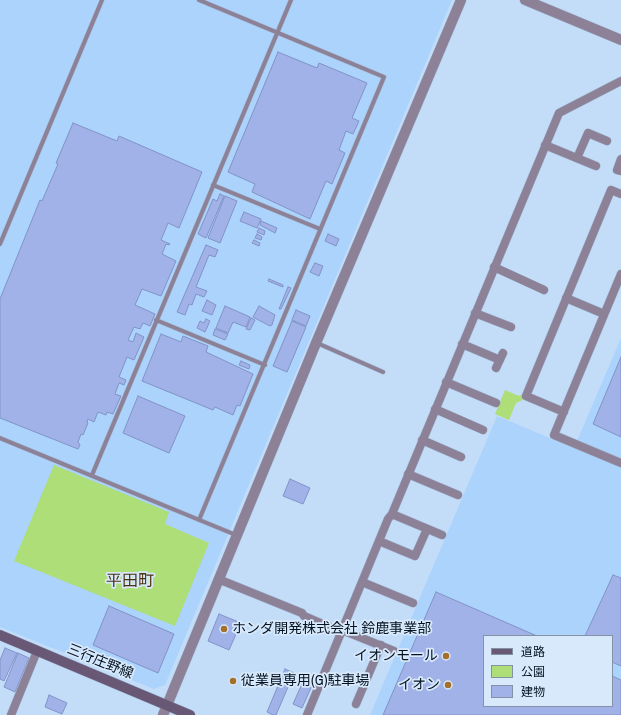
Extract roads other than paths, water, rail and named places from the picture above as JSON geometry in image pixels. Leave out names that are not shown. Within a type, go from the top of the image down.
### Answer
[{"type":"main road","name":"三行庄野線","points":[[0,636],[190,715]]},
{"type":"street","points":[[163,715],[316,343],[461,0]]},
{"type":"street","points":[[525,0],[621,40]]},
{"type":"street","points":[[307,715],[559,113],[621,81]]},
{"type":"street","points":[[577,158],[588,133],[607,141]]},
{"type":"street","points":[[545,145],[596,166]]},
{"type":"street","points":[[621,159],[617,170],[621,171]]},
{"type":"street","points":[[564,412],[526,396],[611,190],[621,194]]},
{"type":"street","points":[[494,267],[544,290]]},
{"type":"street","points":[[621,274],[554,435],[621,463]]},
{"type":"street","points":[[566,298],[604,314]]},
{"type":"street","points":[[475,313],[511,327]]},
{"type":"street","points":[[462,344],[500,361]]},
{"type":"street","points":[[446,382],[496,403]]},
{"type":"street","points":[[435,409],[483,430]]},
{"type":"street","points":[[422,440],[460,457]]},
{"type":"street","points":[[408,474],[458,496]]},
{"type":"street","points":[[392,514],[442,535]]},
{"type":"street","points":[[379,540],[415,556],[427,529]]},
{"type":"street","points":[[218,579],[302,613],[304,616],[341,631],[394,650]]},
{"type":"street","points":[[362,582],[413,604]]},
{"type":"street","points":[[356,704],[381,645]]},
{"type":"street","points":[[11,715],[38,652]]},
{"type":"lane","points":[[0,244],[102,0]]},
{"type":"lane","points":[[199,0],[384,77],[200,520]]},
{"type":"lane","points":[[92,476],[291,0]]},
{"type":"lane","points":[[213,185],[320,229]]},
{"type":"lane","points":[[156,320],[265,364]]},
{"type":"lane","points":[[316,343],[383,372]]},
{"type":"lane","points":[[0,438],[237,535]]},
{"type":"place","name":"ホンダ開発株式会社 鈴鹿事業部","points":[[224,629]]},
{"type":"place","name":"イオンモール","points":[[446,656]]},
{"type":"place","name":"従業員専用(G)駐車場","points":[[233,681]]},
{"type":"place","name":"イオン","points":[[448,685]]},
{"type":"district","name":"平田町","points":[[130,582]]}]
